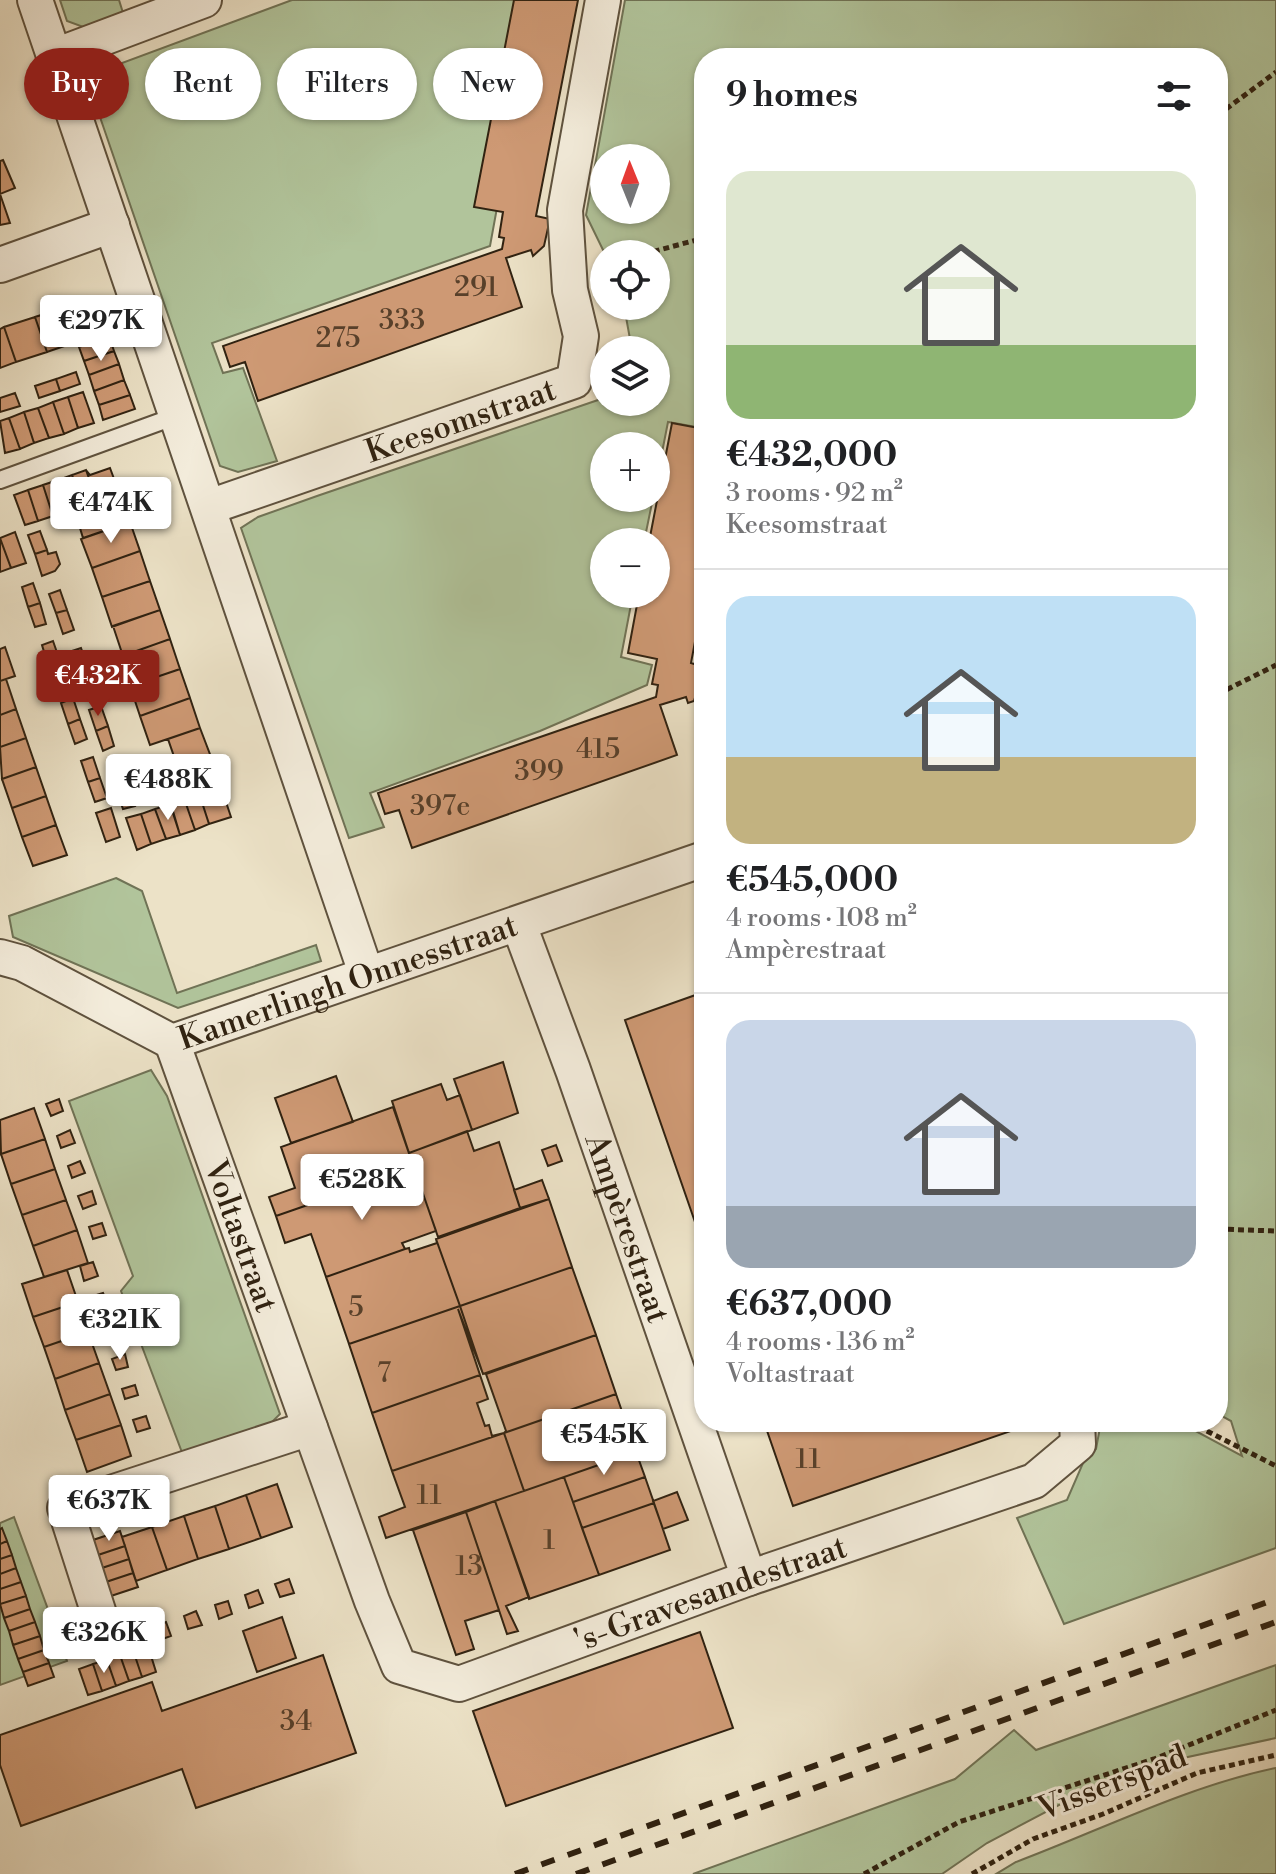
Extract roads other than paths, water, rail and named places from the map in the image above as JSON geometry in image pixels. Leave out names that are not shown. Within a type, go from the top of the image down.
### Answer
[{"type":"street","points":[[35,0],[52,48]]},
{"type":"street","points":[[76,48],[204,0]]},
{"type":"street","name":"Keesomstraat","points":[[209,507],[574,381],[581,336],[570,290],[565,210],[603,0]]},
{"type":"street","points":[[77,120],[366,973]]},
{"type":"street","points":[[0,265],[112,225]]},
{"type":"street","name":"Kamerlingh Onnesstraat","points":[[0,957],[22,963],[172,1042],[694,863]]},
{"type":"street","name":"Ampèrestraat","points":[[519,925],[573,1070],[694,1419]]},
{"type":"street","name":"Voltastraat","points":[[172,1042],[372,1601]]},
{"type":"street","points":[[143,1627],[107,1639],[65,1508],[310,1428]]},
{"type":"street","name":"Ampèrestraat","points":[[698,1432],[749,1578]]},
{"type":"street","name":"'s-Gravesandestraat","points":[[372,1601],[399,1666],[459,1684],[749,1578],[1034,1481],[1078,1433]]},
{"type":"lane","points":[[0,480],[176,416]]},
{"type":"railway","points":[[515,1874],[1276,1599]]},
{"type":"railway","points":[[576,1874],[1276,1622]]}]
